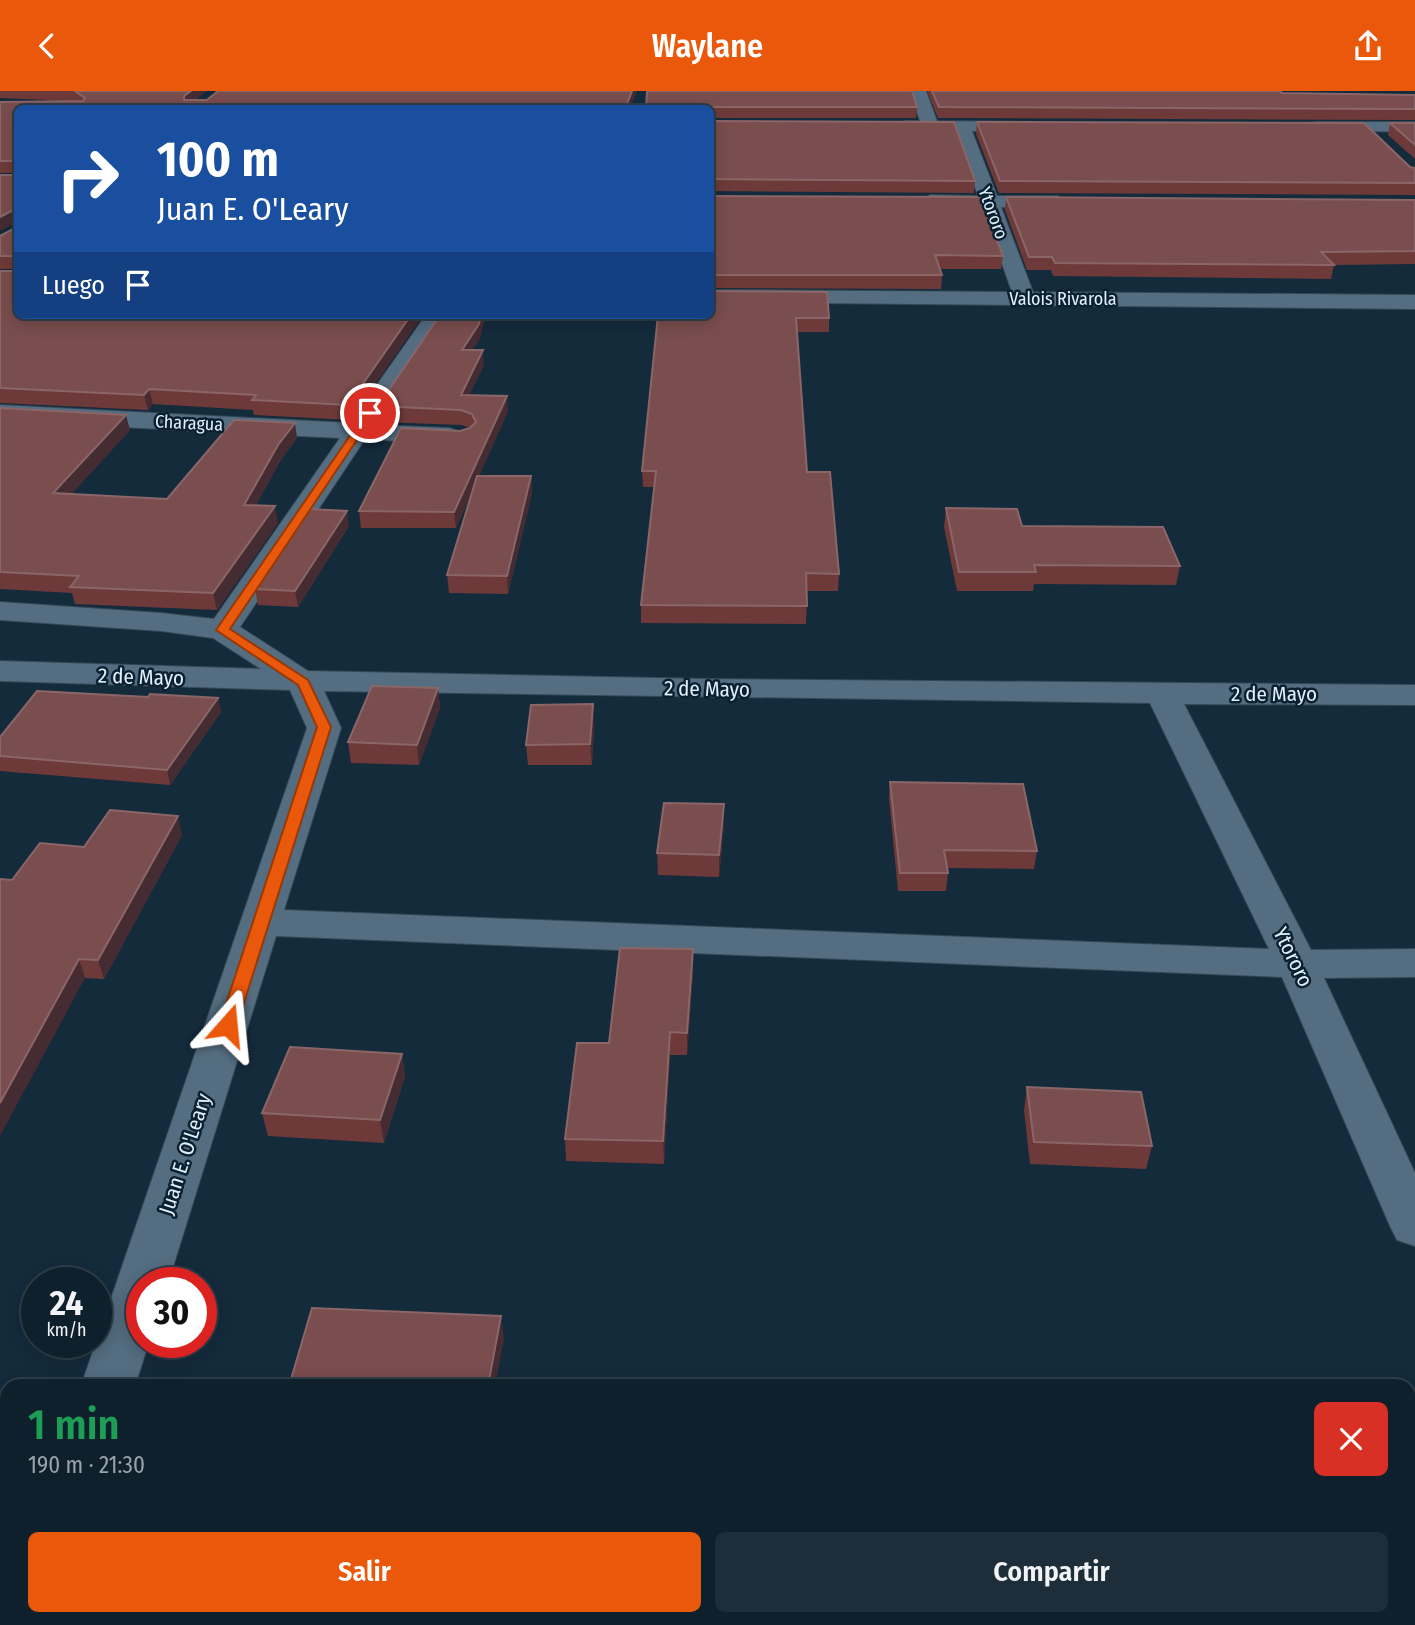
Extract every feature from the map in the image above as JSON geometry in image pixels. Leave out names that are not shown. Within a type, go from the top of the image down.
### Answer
[{"type":"street","points":[[918,91],[930,126]]},
{"type":"street","points":[[889,126],[1041,127]]},
{"type":"street","name":"Ytororo","points":[[962,127],[1025,299]]},
{"type":"street","points":[[1297,127],[1415,127]]},
{"type":"street","points":[[1366,127],[1385,145]]},
{"type":"street","points":[[906,201],[1072,202]]},
{"type":"street","name":"Valois Rivarola","points":[[714,296],[1415,302]]},
{"type":"street","points":[[222,630],[434,319]]},
{"type":"street","name":"Charagua","points":[[0,413],[357,433],[462,436]]},
{"type":"street","points":[[0,611],[162,622],[222,630],[304,683]]},
{"type":"street","name":"2 de Mayo","points":[[0,671],[304,683],[1415,695]]},
{"type":"street","name":"Juan E. O'Leary","points":[[147,1267],[324,727],[304,683]]},
{"type":"street","name":"Ytororo","points":[[1162,693],[1297,964],[1415,1226]]},
{"type":"street","points":[[262,922],[1297,964],[1415,964]]},
{"type":"street","name":"Juan E. O'Leary","points":[[110,1379],[126,1331]]},
{"type":"building","points":[[75,91],[191,91],[184,96],[184,100],[207,100],[218,91],[632,91],[627,105],[14,105],[14,161],[0,161],[0,102],[83,101],[85,98]]},
{"type":"building","points":[[647,91],[912,91],[917,107],[714,107],[646,105]]},
{"type":"building","points":[[932,91],[1280,91],[1415,95],[1415,109],[939,107]]},
{"type":"building","points":[[714,121],[954,122],[975,181],[714,179]]},
{"type":"building","points":[[977,122],[1364,123],[1410,167],[1415,168],[1415,183],[1000,181]]},
{"type":"building","points":[[1390,123],[1415,123],[1415,145]]},
{"type":"building","points":[[0,175],[14,175],[14,210],[0,217]]},
{"type":"building","points":[[714,196],[981,197],[1003,256],[935,255],[942,275],[714,275]]},
{"type":"building","points":[[1006,197],[1415,200],[1415,251],[1321,252],[1334,265],[1055,263],[1052,257],[1029,257]]},
{"type":"building","points":[[14,229],[14,256],[0,256],[0,236]]},
{"type":"building","points":[[0,271],[14,271],[14,319],[408,319],[348,405],[252,400],[256,395],[149,389],[144,395],[0,388]]},
{"type":"building","points":[[714,291],[827,292],[829,318],[796,318],[807,472],[830,472],[839,574],[806,573],[807,606],[641,605],[656,471],[642,471],[658,319],[714,319]]},
{"type":"building","points":[[437,319],[480,319],[462,350],[483,350],[461,395],[507,396],[454,512],[359,511],[401,428],[460,431],[470,428],[476,422],[472,414],[461,410],[378,406]]},
{"type":"building","points":[[0,408],[126,415],[53,493],[167,499],[234,420],[295,423],[278,445],[244,505],[275,506],[213,593],[70,587],[79,576],[0,572]]},
{"type":"building","points":[[477,476],[531,476],[507,576],[447,575]]},
{"type":"building","points":[[946,508],[1017,509],[1022,526],[1163,527],[1180,566],[1034,565],[1036,572],[959,572]]},
{"type":"building","points":[[309,509],[347,511],[295,591],[255,589]]},
{"type":"building","points":[[372,686],[438,688],[417,745],[348,742]]},
{"type":"building","points":[[37,691],[218,698],[167,770],[0,756],[0,737]]},
{"type":"building","points":[[593,704],[590,744],[526,745],[531,705]]},
{"type":"building","points":[[890,782],[1023,784],[1037,851],[944,850],[948,873],[900,873]]},
{"type":"building","points":[[664,803],[724,804],[719,855],[657,853]]},
{"type":"building","points":[[110,810],[178,816],[98,960],[79,959],[0,1103],[0,879],[12,880],[40,843],[84,847]]},
{"type":"building","points":[[620,948],[693,949],[687,1033],[670,1032],[663,1141],[565,1139],[577,1043],[609,1043]]},
{"type":"building","points":[[290,1047],[402,1054],[380,1120],[262,1113]]},
{"type":"building","points":[[1027,1087],[1141,1092],[1152,1146],[1034,1142]]},
{"type":"building","points":[[312,1308],[501,1316],[489,1379],[291,1379]]},
{"type":"route","points":[[228,1025],[324,727],[304,683],[222,630],[370,413]]}]
